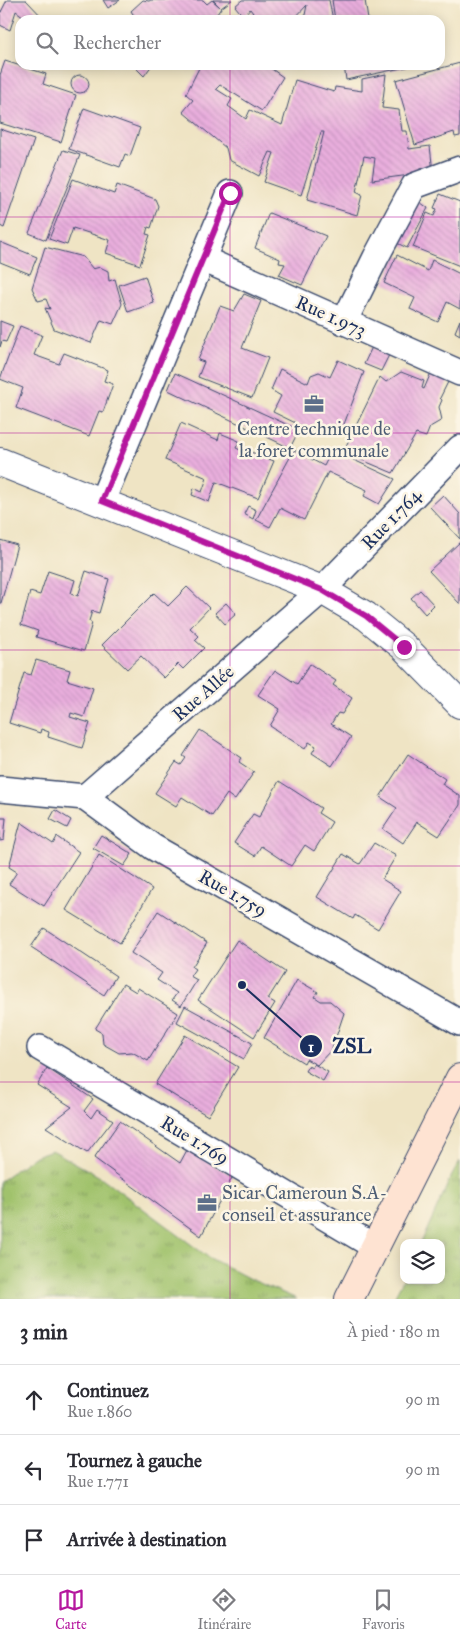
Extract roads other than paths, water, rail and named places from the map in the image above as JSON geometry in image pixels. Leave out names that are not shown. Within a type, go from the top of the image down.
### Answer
[{"type":"main road","points":[[350,1299],[460,1078]]},
{"type":"street","points":[[344,322],[376,256],[414,186],[460,169]]},
{"type":"street","points":[[102,501],[230,193]]},
{"type":"street","name":"Rue 1.973","points":[[203,259],[460,373]]},
{"type":"street","name":"Rue 1.764","points":[[322,590],[460,448]]},
{"type":"street","points":[[0,462],[322,590],[366,616],[404,647],[460,704]]},
{"type":"street","name":"Rue Allée","points":[[85,797],[322,590]]},
{"type":"street","points":[[0,789],[85,797]]},
{"type":"street","name":"Rue 1.759","points":[[85,797],[153,847],[460,1023]]},
{"type":"street","name":"Rue 1.769","points":[[40,1048],[376,1247]]},
{"type":"place","name":"Centre technique de la foret communale","points":[[314,404]]},
{"type":"place","name":"ZSL","points":[[242,985]]},
{"type":"place","name":"Sicar Cameroun S.A- conseil et assurance","points":[[207,1203]]}]
